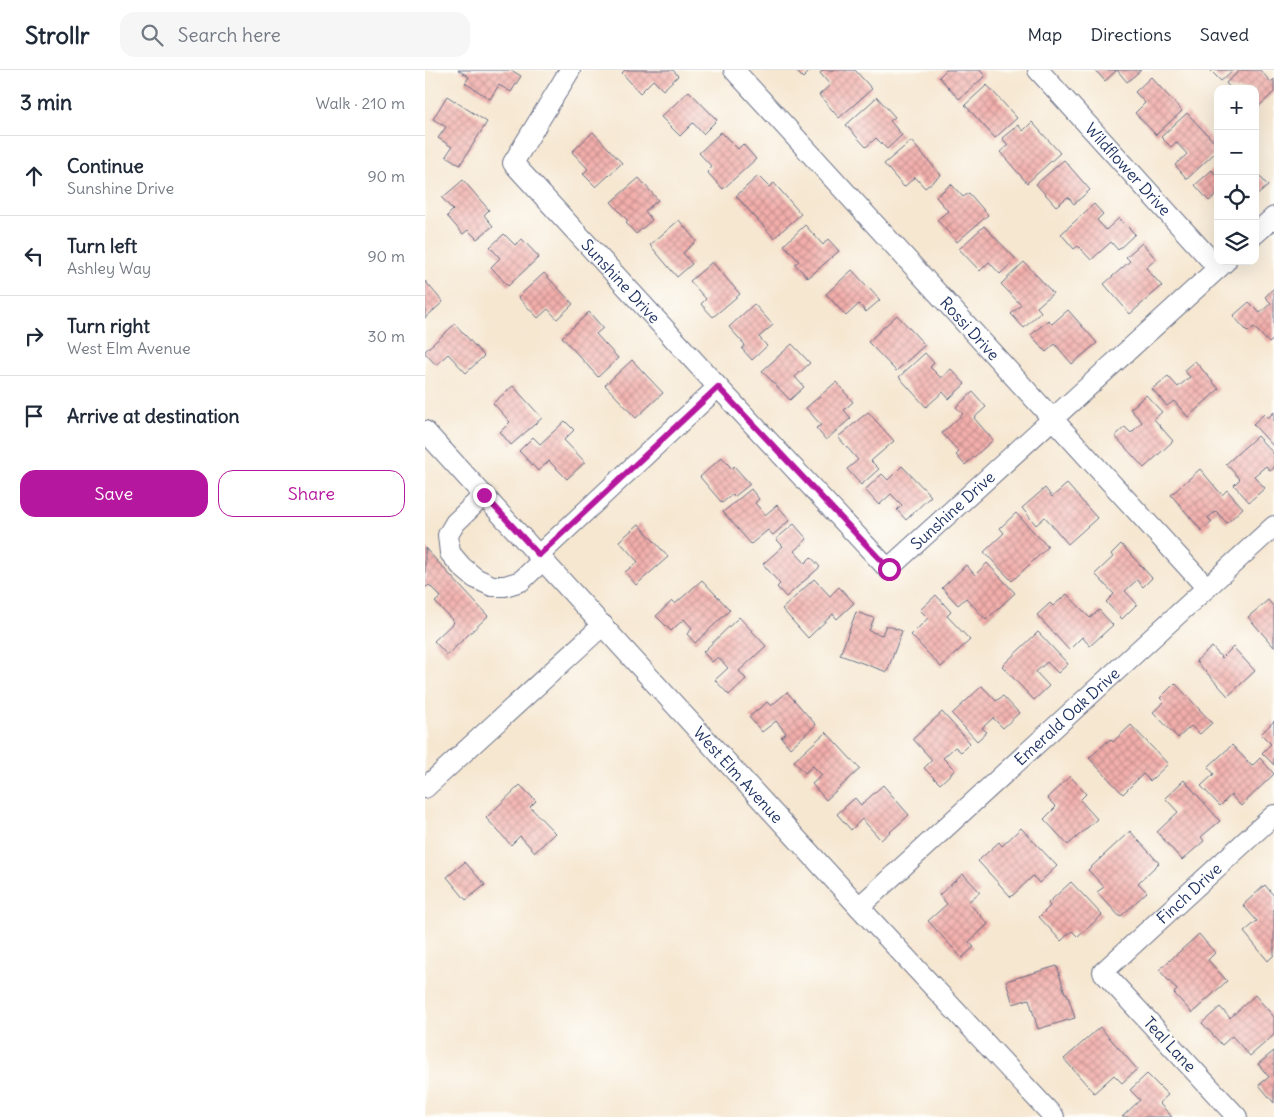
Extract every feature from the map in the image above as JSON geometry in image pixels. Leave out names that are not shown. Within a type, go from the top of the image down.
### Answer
[{"type":"street","name":"Sunshine Drive","points":[[571,70],[513,163],[718,387],[889,569],[1222,265]]},
{"type":"street","name":"Rossi Drive","points":[[734,70],[1207,588]]},
{"type":"street","name":"Wildflower Drive","points":[[1037,70],[1214,257]]},
{"type":"street","points":[[1259,230],[1274,217]]},
{"type":"street","points":[[484,495],[455,523],[448,536],[450,553],[475,578],[492,586],[505,586],[521,580],[541,558],[718,387]]},
{"type":"street","name":"West Elm Avenue","points":[[425,431],[859,907],[1054,1117]]},
{"type":"street","name":"Emerald Oak Drive","points":[[859,907],[1274,526]]},
{"type":"street","points":[[425,788],[603,625]]},
{"type":"street","name":"Finch Drive","points":[[1103,972],[1274,815]]},
{"type":"street","name":"Teal Lane","points":[[1103,972],[1237,1117]]},
{"type":"building","points":[[458,70],[511,70],[521,76],[511,92],[499,85],[490,99],[465,83],[469,77]]},
{"type":"building","points":[[625,70],[673,70],[678,76],[663,90],[653,80],[640,93],[622,73]]},
{"type":"building","points":[[795,70],[811,70],[803,78]]},
{"type":"building","points":[[823,70],[855,70],[872,89],[839,118],[819,95],[830,85],[820,73]]},
{"type":"building","points":[[946,70],[980,70],[985,76],[959,99],[939,77]]},
{"type":"building","points":[[1095,70],[1117,70],[1105,81]]},
{"type":"building","points":[[1117,70],[1141,70],[1127,82]]},
{"type":"building","points":[[1212,70],[1233,70],[1221,81]]},
{"type":"building","points":[[1240,70],[1260,70],[1271,82],[1274,79],[1274,92],[1259,106],[1259,85],[1228,85],[1226,83]]},
{"type":"building","points":[[1151,77],[1182,111],[1156,135],[1135,113],[1145,103],[1135,92]]},
{"type":"building","points":[[987,85],[1017,118],[995,138],[965,105]]},
{"type":"building","points":[[689,91],[717,120],[703,134],[693,123],[680,136],[661,117]]},
{"type":"building","points":[[447,96],[487,122],[460,165],[446,156],[452,147],[438,138],[446,127],[433,119]]},
{"type":"building","points":[[877,97],[895,117],[890,121],[902,135],[887,149],[876,138],[866,147],[846,125]]},
{"type":"building","points":[[1187,113],[1214,142],[1214,154],[1187,179],[1175,165],[1187,154],[1176,142],[1171,147],[1161,137]]},
{"type":"building","points":[[1032,122],[1060,153],[1027,183],[1000,152],[1008,145],[1002,138],[1018,125],[1023,131]]},
{"type":"building","points":[[593,132],[622,163],[596,187],[583,174],[588,169],[572,152]]},
{"type":"building","points":[[721,132],[738,149],[743,144],[756,159],[723,189],[707,172],[712,167],[699,153]]},
{"type":"building","points":[[911,141],[941,175],[925,188],[915,177],[904,187],[884,164]]},
{"type":"building","points":[[1064,160],[1090,190],[1074,204],[1068,197],[1056,206],[1036,184]]},
{"type":"building","points":[[1212,170],[1214,172],[1214,197],[1209,201],[1195,185]]},
{"type":"building","points":[[1259,175],[1268,186],[1259,194]]},
{"type":"building","points":[[758,176],[769,187],[774,183],[801,214],[774,238],[736,196]]},
{"type":"building","points":[[639,178],[658,200],[645,211],[652,220],[636,234],[626,223],[628,221],[611,202]]},
{"type":"building","points":[[463,180],[489,210],[484,215],[493,226],[477,239],[468,230],[463,234],[447,216],[453,210],[442,198]]},
{"type":"building","points":[[951,184],[963,197],[969,193],[988,215],[957,242],[937,220],[948,211],[936,197]]},
{"type":"building","points":[[1094,204],[1103,214],[1097,220],[1106,230],[1119,218],[1135,234],[1118,250],[1111,242],[1091,260],[1078,246],[1074,249],[1061,234]]},
{"type":"building","points":[[679,220],[696,241],[683,253],[692,264],[677,277],[650,245]]},
{"type":"building","points":[[805,225],[823,245],[828,239],[839,251],[808,278],[795,264],[799,261],[784,245]]},
{"type":"building","points":[[984,226],[1016,259],[1000,274],[989,262],[980,271],[959,249]]},
{"type":"building","points":[[504,234],[515,245],[522,239],[539,257],[508,286],[491,267],[500,258],[490,247]]},
{"type":"building","points":[[1142,243],[1156,259],[1146,268],[1162,286],[1130,314],[1104,284],[1130,261],[1126,257]]},
{"type":"building","points":[[712,262],[740,294],[713,317],[701,304],[706,299],[690,281]]},
{"type":"building","points":[[1024,262],[1053,293],[1037,307],[1041,312],[1024,328],[1011,314],[1021,305],[1001,284]]},
{"type":"building","points":[[852,270],[880,300],[866,312],[859,304],[846,316],[826,294]]},
{"type":"building","points":[[544,273],[573,304],[557,319],[548,309],[538,318],[518,297]]},
{"type":"building","points":[[425,281],[443,302],[425,318]]},
{"type":"building","points":[[1274,288],[1274,339],[1269,343],[1254,327],[1248,332],[1233,316],[1249,302],[1260,313],[1271,303],[1265,297]]},
{"type":"building","points":[[754,304],[773,325],[759,337],[767,346],[752,360],[742,349],[745,345],[729,327]]},
{"type":"building","points":[[1068,310],[1097,343],[1072,364],[1055,344],[1046,352],[1031,335],[1048,320],[1052,324]]},
{"type":"building","points":[[589,312],[603,328],[596,334],[618,358],[598,377],[562,337]]},
{"type":"building","points":[[897,315],[925,345],[896,371],[868,342]]},
{"type":"building","points":[[455,324],[484,356],[466,373],[448,354],[436,365],[425,353]]},
{"type":"building","points":[[792,344],[810,363],[795,377],[804,387],[790,400],[762,371]]},
{"type":"building","points":[[925,353],[934,363],[930,367],[941,378],[951,369],[965,384],[949,399],[943,392],[926,407],[899,377]]},
{"type":"building","points":[[632,360],[663,393],[636,418],[605,385]]},
{"type":"building","points":[[1195,361],[1219,389],[1188,417],[1174,401],[1167,406],[1152,389],[1168,376],[1178,387],[1190,377],[1184,370]]},
{"type":"building","points":[[836,382],[853,402],[844,410],[851,418],[826,440],[816,428],[821,425],[806,408]]},
{"type":"building","points":[[513,386],[542,418],[511,445],[500,432],[510,422],[493,403]]},
{"type":"building","points":[[973,392],[986,407],[974,418],[993,440],[965,465],[956,455],[959,452],[942,433],[963,414],[956,407]]},
{"type":"building","points":[[1146,395],[1162,412],[1154,419],[1173,441],[1144,468],[1115,436],[1125,427],[1131,433],[1142,422],[1130,409]]},
{"type":"building","points":[[868,412],[894,441],[871,461],[879,469],[861,485],[847,469],[858,460],[838,437]]},
{"type":"building","points":[[1274,412],[1274,447],[1253,424],[1264,414],[1268,418]]},
{"type":"building","points":[[565,421],[574,430],[564,440],[585,462],[567,479],[549,461],[538,471],[519,451],[533,437],[540,444]]},
{"type":"building","points":[[1257,436],[1274,454],[1274,468],[1270,471],[1266,466],[1254,476],[1265,488],[1249,502],[1234,485],[1240,479],[1226,464]]},
{"type":"building","points":[[722,457],[732,469],[734,466],[750,484],[734,497],[733,494],[722,503],[700,477]]},
{"type":"building","points":[[902,466],[931,496],[906,520],[897,510],[902,505],[891,494],[879,505],[865,490],[882,474],[888,480]]},
{"type":"building","points":[[1200,469],[1222,495],[1227,490],[1243,508],[1227,523],[1216,511],[1208,518],[1212,522],[1202,531],[1171,495]]},
{"type":"building","points":[[1067,484],[1097,518],[1068,544],[1045,517],[1036,525],[1022,508],[1045,488],[1052,497]]},
{"type":"building","points":[[751,489],[759,499],[755,503],[765,515],[777,505],[790,520],[773,535],[768,530],[751,544],[723,512]]},
{"type":"building","points":[[1016,513],[1048,547],[1012,581],[984,552],[1004,533],[1000,528]]},
{"type":"building","points":[[639,524],[668,557],[636,585],[625,572],[638,562],[619,541]]},
{"type":"building","points":[[794,524],[807,539],[794,551],[805,563],[811,557],[820,567],[786,597],[777,587],[780,584],[763,564],[783,546],[776,539]]},
{"type":"building","points":[[1121,544],[1152,578],[1143,587],[1137,580],[1125,591],[1137,604],[1122,619],[1106,602],[1114,594],[1095,574],[1113,557],[1111,554]]},
{"type":"building","points":[[425,548],[488,616],[447,655],[434,641],[454,622],[435,602],[441,597],[429,585],[425,588]]},
{"type":"building","points":[[987,563],[1015,593],[986,620],[966,598],[958,605],[942,588],[966,565],[975,575]]},
{"type":"building","points":[[814,579],[830,596],[839,587],[854,603],[837,619],[833,614],[808,638],[782,609]]},
{"type":"building","points":[[702,580],[730,610],[695,643],[687,634],[692,628],[684,619],[671,631],[656,616],[672,601],[675,604]]},
{"type":"building","points":[[1067,594],[1090,618],[1099,610],[1113,625],[1090,646],[1082,637],[1069,650],[1037,615],[1050,603],[1053,606]]},
{"type":"building","points":[[936,595],[951,612],[947,616],[970,640],[941,667],[911,635],[928,618],[920,610]]},
{"type":"building","points":[[1268,600],[1274,607],[1274,647],[1248,617]]},
{"type":"building","points":[[856,612],[874,618],[869,631],[882,635],[886,625],[902,631],[887,672],[840,655]]},
{"type":"building","points":[[739,617],[766,646],[739,671],[746,679],[729,695],[715,680],[728,668],[718,657],[712,662],[703,652]]},
{"type":"building","points":[[1038,632],[1068,664],[1058,673],[1047,662],[1036,672],[1049,686],[1034,700],[1002,666]]},
{"type":"building","points":[[1212,647],[1222,658],[1233,647],[1255,671],[1228,696],[1196,661]]},
{"type":"building","points":[[1175,683],[1212,723],[1200,734],[1191,726],[1178,738],[1153,712],[1164,702],[1160,698]]},
{"type":"building","points":[[982,686],[996,701],[1003,696],[1019,713],[1003,728],[993,718],[982,728],[987,732],[977,741],[952,714]]},
{"type":"building","points":[[787,692],[816,725],[790,748],[781,737],[786,733],[776,721],[762,732],[749,717],[767,702],[771,706]]},
{"type":"building","points":[[942,712],[970,743],[961,752],[955,747],[943,758],[955,770],[940,784],[924,768],[932,760],[913,739]]},
{"type":"building","points":[[1274,721],[1274,765],[1262,753],[1271,744],[1261,734]]},
{"type":"building","points":[[1131,725],[1168,764],[1150,781],[1143,774],[1123,794],[1089,758],[1110,739],[1113,742]]},
{"type":"building","points":[[826,732],[860,769],[826,800],[812,784],[822,775],[813,766],[805,773],[794,761]]},
{"type":"building","points":[[1232,745],[1252,766],[1260,758],[1274,774],[1241,806],[1231,795],[1220,806],[1201,786],[1214,774],[1208,767]]},
{"type":"building","points":[[1070,776],[1086,794],[1080,800],[1097,819],[1068,845],[1044,819],[1056,807],[1047,798]]},
{"type":"building","points":[[1184,780],[1220,821],[1201,837],[1204,841],[1182,860],[1157,832],[1178,812],[1165,798]]},
{"type":"building","points":[[520,785],[536,801],[530,807],[555,833],[535,852],[520,836],[511,845],[486,818]]},
{"type":"building","points":[[883,785],[909,815],[881,840],[862,819],[851,830],[837,814],[855,798],[861,805]]},
{"type":"building","points":[[1021,828],[1057,866],[1039,883],[1033,876],[1011,897],[978,861],[999,842],[1002,846]]},
{"type":"building","points":[[1130,831],[1159,863],[1138,883],[1147,892],[1120,917],[1097,892],[1104,887],[1088,870]]},
{"type":"building","points":[[465,862],[485,885],[466,900],[447,877]]},
{"type":"building","points":[[963,874],[980,892],[968,902],[988,924],[969,942],[974,947],[962,958],[928,921],[947,904],[939,895]]},
{"type":"building","points":[[1071,882],[1102,915],[1078,937],[1072,931],[1061,941],[1039,917],[1050,906],[1048,903]]},
{"type":"building","points":[[1265,885],[1274,896],[1274,955],[1268,961],[1244,932],[1257,921],[1243,905]]},
{"type":"building","points":[[1199,934],[1215,953],[1208,960],[1227,981],[1192,1013],[1174,993],[1177,990],[1159,970]]},
{"type":"building","points":[[1057,966],[1075,1018],[1038,1029],[1029,999],[1013,1004],[1006,981]]},
{"type":"building","points":[[1255,995],[1274,1017],[1274,1035],[1250,1056],[1232,1036],[1222,1045],[1202,1023],[1220,1007],[1230,1018]]},
{"type":"building","points":[[1100,1027],[1137,1069],[1122,1083],[1114,1075],[1094,1093],[1064,1059]]},
{"type":"building","points":[[1274,1051],[1274,1103],[1259,1085],[1269,1077],[1258,1064]]},
{"type":"building","points":[[1147,1074],[1168,1095],[1159,1103],[1172,1117],[1122,1117],[1140,1100],[1130,1090]]},
{"type":"route","points":[[484,495],[539,555],[718,387],[889,569]]}]
